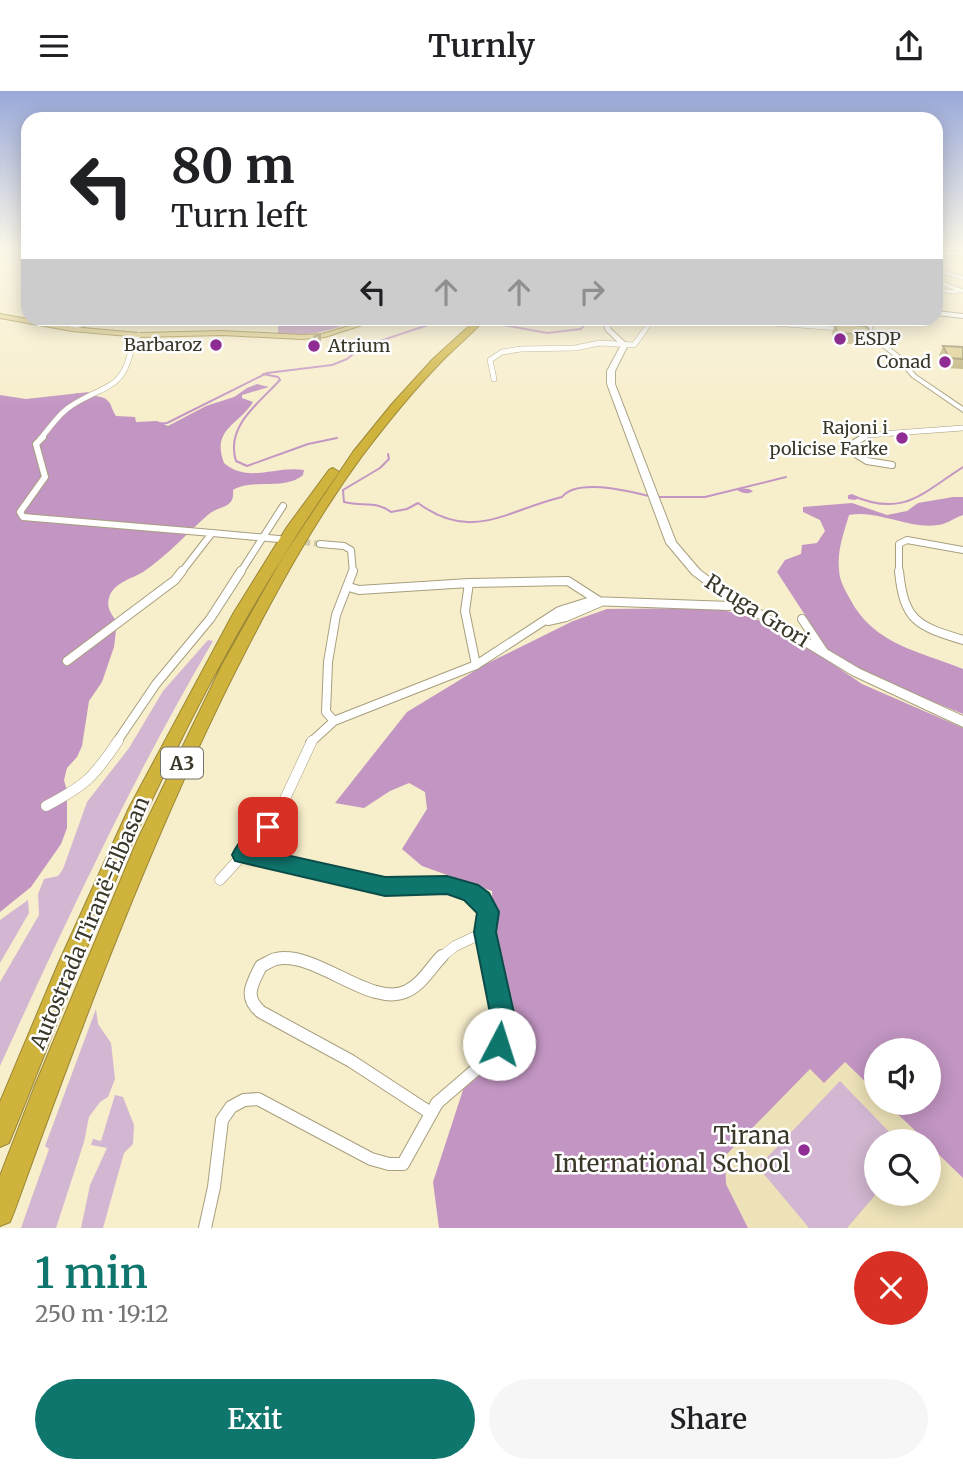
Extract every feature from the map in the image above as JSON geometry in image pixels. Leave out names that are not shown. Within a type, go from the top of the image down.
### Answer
[{"type":"highway","name":"Autostrada Tiranë-Elbasan","points":[[0,1134],[93,903],[163,758],[250,595],[310,502],[388,401],[424,360],[465,326]]},
{"type":"highway","name":"Autostrada Tiranë-Elbasan","points":[[0,1212],[117,909],[183,762],[259,611],[323,504],[346,471],[421,377],[474,326]]},
{"type":"main road","points":[[0,316],[21,320]]},
{"type":"main road","points":[[58,326],[139,335],[222,333],[309,337],[351,326]]},
{"type":"main road","points":[[607,326],[625,345]]},
{"type":"main road","name":"Rruga Grori","points":[[625,345],[611,371],[611,384],[671,543],[682,558],[730,602],[755,611],[876,682],[963,722]]},
{"type":"street","points":[[943,313],[963,315]]},
{"type":"street","points":[[69,328],[77,326]]},
{"type":"street","points":[[494,379],[490,360],[502,352],[575,348],[600,343],[625,345],[638,342],[648,326]]},
{"type":"street","points":[[802,326],[869,331],[914,376],[963,410]]},
{"type":"street","points":[[869,326],[869,331]]},
{"type":"street","points":[[139,335],[133,340],[130,360],[116,383],[106,391],[69,407],[36,444],[45,477],[22,507],[20,514],[23,517],[279,539]]},
{"type":"street","points":[[892,465],[867,461],[846,448],[867,435],[963,428]]},
{"type":"street","points":[[46,806],[75,791],[94,776],[156,684],[210,619],[283,506]]},
{"type":"street","points":[[68,661],[175,580],[212,533]]},
{"type":"street","points":[[963,550],[907,540],[900,544],[897,560],[907,614],[917,623],[963,640]]},
{"type":"street","points":[[320,544],[344,546],[351,550],[353,572],[349,587],[339,603],[328,662],[326,712],[334,721]]},
{"type":"street","points":[[349,587],[359,590],[469,583],[568,581],[601,602]]},
{"type":"street","points":[[469,583],[466,589],[467,620],[476,666]]},
{"type":"street","points":[[220,880],[268,827],[283,803],[310,743],[334,721],[476,666],[548,621],[601,602],[730,602]]},
{"type":"street","points":[[810,644],[802,619],[826,654]]},
{"type":"street","points":[[790,632],[804,630]]},
{"type":"street","points":[[205,1228],[214,1187],[222,1120],[232,1107],[244,1100],[258,1099],[359,1154],[393,1167],[403,1164],[410,1155],[429,1112],[493,1053],[502,1036],[502,1013],[485,932],[488,912],[481,900],[471,892],[447,885],[385,886],[242,855]]},
{"type":"street","points":[[429,1112],[351,1061],[288,1024],[261,1012],[252,1005],[248,996],[252,980],[267,963],[276,958],[291,958],[374,992],[402,993],[417,984],[427,970],[451,947],[485,932]]},
{"type":"shaded area","points":[[278,326],[341,326],[303,334],[278,334]]},
{"type":"shaded area","points":[[257,384],[269,387],[242,395],[242,398],[253,402],[224,435],[221,452],[224,463],[243,472],[293,469],[304,470],[303,475],[278,484],[250,485],[233,490],[229,504],[209,514],[160,559],[143,572],[118,585],[111,593],[109,608],[117,622],[114,647],[102,682],[89,701],[82,746],[67,768],[64,780],[67,791],[67,828],[61,844],[31,887],[0,912],[0,395],[26,399],[89,392],[87,394],[106,399],[116,416],[135,417],[136,422],[157,421],[168,426]]},
{"type":"shaded area","points":[[963,497],[963,515],[932,526],[872,515],[849,515],[841,542],[839,562],[844,588],[860,614],[872,627],[899,645],[963,669],[963,714],[870,676],[830,652],[820,644],[816,632],[777,572],[785,560],[801,554],[802,545],[817,543],[825,531],[820,520],[803,512],[803,507],[852,503],[887,515],[907,511],[918,503]]},
{"type":"shaded area","points":[[716,608],[756,619],[802,643],[862,684],[963,728],[963,1178],[941,1157],[941,1129],[913,1129],[899,1115],[941,1115],[941,1038],[864,1038],[864,1080],[845,1062],[824,1083],[810,1069],[725,1156],[726,1184],[748,1228],[439,1228],[433,1182],[463,1090],[499,1031],[492,891],[422,866],[402,849],[427,809],[425,792],[409,783],[390,791],[364,808],[335,803],[407,712],[486,664],[573,621],[607,609]]},
{"type":"shaded area","points":[[208,640],[213,641],[127,798],[0,1066],[0,982],[39,915],[38,894],[44,879],[58,876],[63,869],[87,802],[129,748],[163,691]]},
{"type":"shaded area","points":[[28,900],[29,913],[0,963],[0,920]]},
{"type":"shaded area","points":[[96,1009],[98,1024],[111,1043],[115,1079],[108,1097],[100,1102],[89,1117],[84,1142],[56,1228],[21,1228],[49,1149],[45,1146]]},
{"type":"shaded area","name":"Tirana International School","points":[[845,1062],[864,1080],[864,1115],[899,1115],[913,1129],[864,1129],[864,1206],[941,1206],[941,1157],[963,1178],[963,1228],[748,1228],[726,1184],[725,1156],[810,1069]]},
{"type":"shaded area","points":[[840,1081],[864,1106],[864,1115],[873,1115],[886,1129],[864,1129],[866,1206],[847,1228],[809,1228],[758,1167]]},
{"type":"shaded area","points":[[115,1095],[123,1097],[134,1125],[133,1144],[124,1153],[103,1228],[81,1228],[90,1185],[107,1148],[91,1145],[93,1139],[101,1141]]},
{"type":"building","points":[[836,326],[866,326],[874,335],[837,333]]},
{"type":"building","points":[[320,335],[318,344],[309,346],[315,336]]},
{"type":"building","points":[[943,346],[963,347],[963,359],[949,358]]},
{"type":"waterway","points":[[264,374],[332,365],[347,359],[362,347],[425,326]]},
{"type":"waterway","points":[[509,326],[547,333],[581,329],[583,326]]},
{"type":"waterway","points":[[93,398],[100,401],[102,415],[114,425],[167,423],[264,374]]},
{"type":"waterway","points":[[264,374],[278,377],[280,380],[240,426],[235,437],[236,461],[247,466],[308,444],[337,438]]},
{"type":"waterway","points":[[55,400],[78,394],[90,396]]},
{"type":"waterway","points":[[388,454],[389,459],[380,468],[343,490],[344,502],[374,505],[391,512],[407,509],[418,503],[437,515],[456,521],[473,522],[507,515],[562,497],[579,488],[603,487],[649,496]]},
{"type":"waterway","points":[[851,495],[869,502],[885,504],[911,500],[963,467]]},
{"type":"waterway","points":[[655,497],[705,497],[786,477]]},
{"type":"waterway","points":[[741,490],[749,491]]},
{"type":"waterway","points":[[851,497],[855,498]]},
{"type":"tunnel","points":[[295,541],[320,544]]},
{"type":"place","name":"ESDP","points":[[840,339]]},
{"type":"place","name":"Barbaroz","points":[[216,345]]},
{"type":"place","name":"Atrium","points":[[314,346]]},
{"type":"place","name":"Conad","points":[[945,362]]},
{"type":"place","name":"Rajoni i policise Farke","points":[[902,438]]},
{"type":"place","name":"Tirana International School","points":[[804,1150]]},
{"type":"route","points":[[268,827],[242,855],[385,886],[447,885],[471,892],[481,900],[488,912],[485,932],[492,954],[502,1013],[502,1036],[499,1044]]}]
